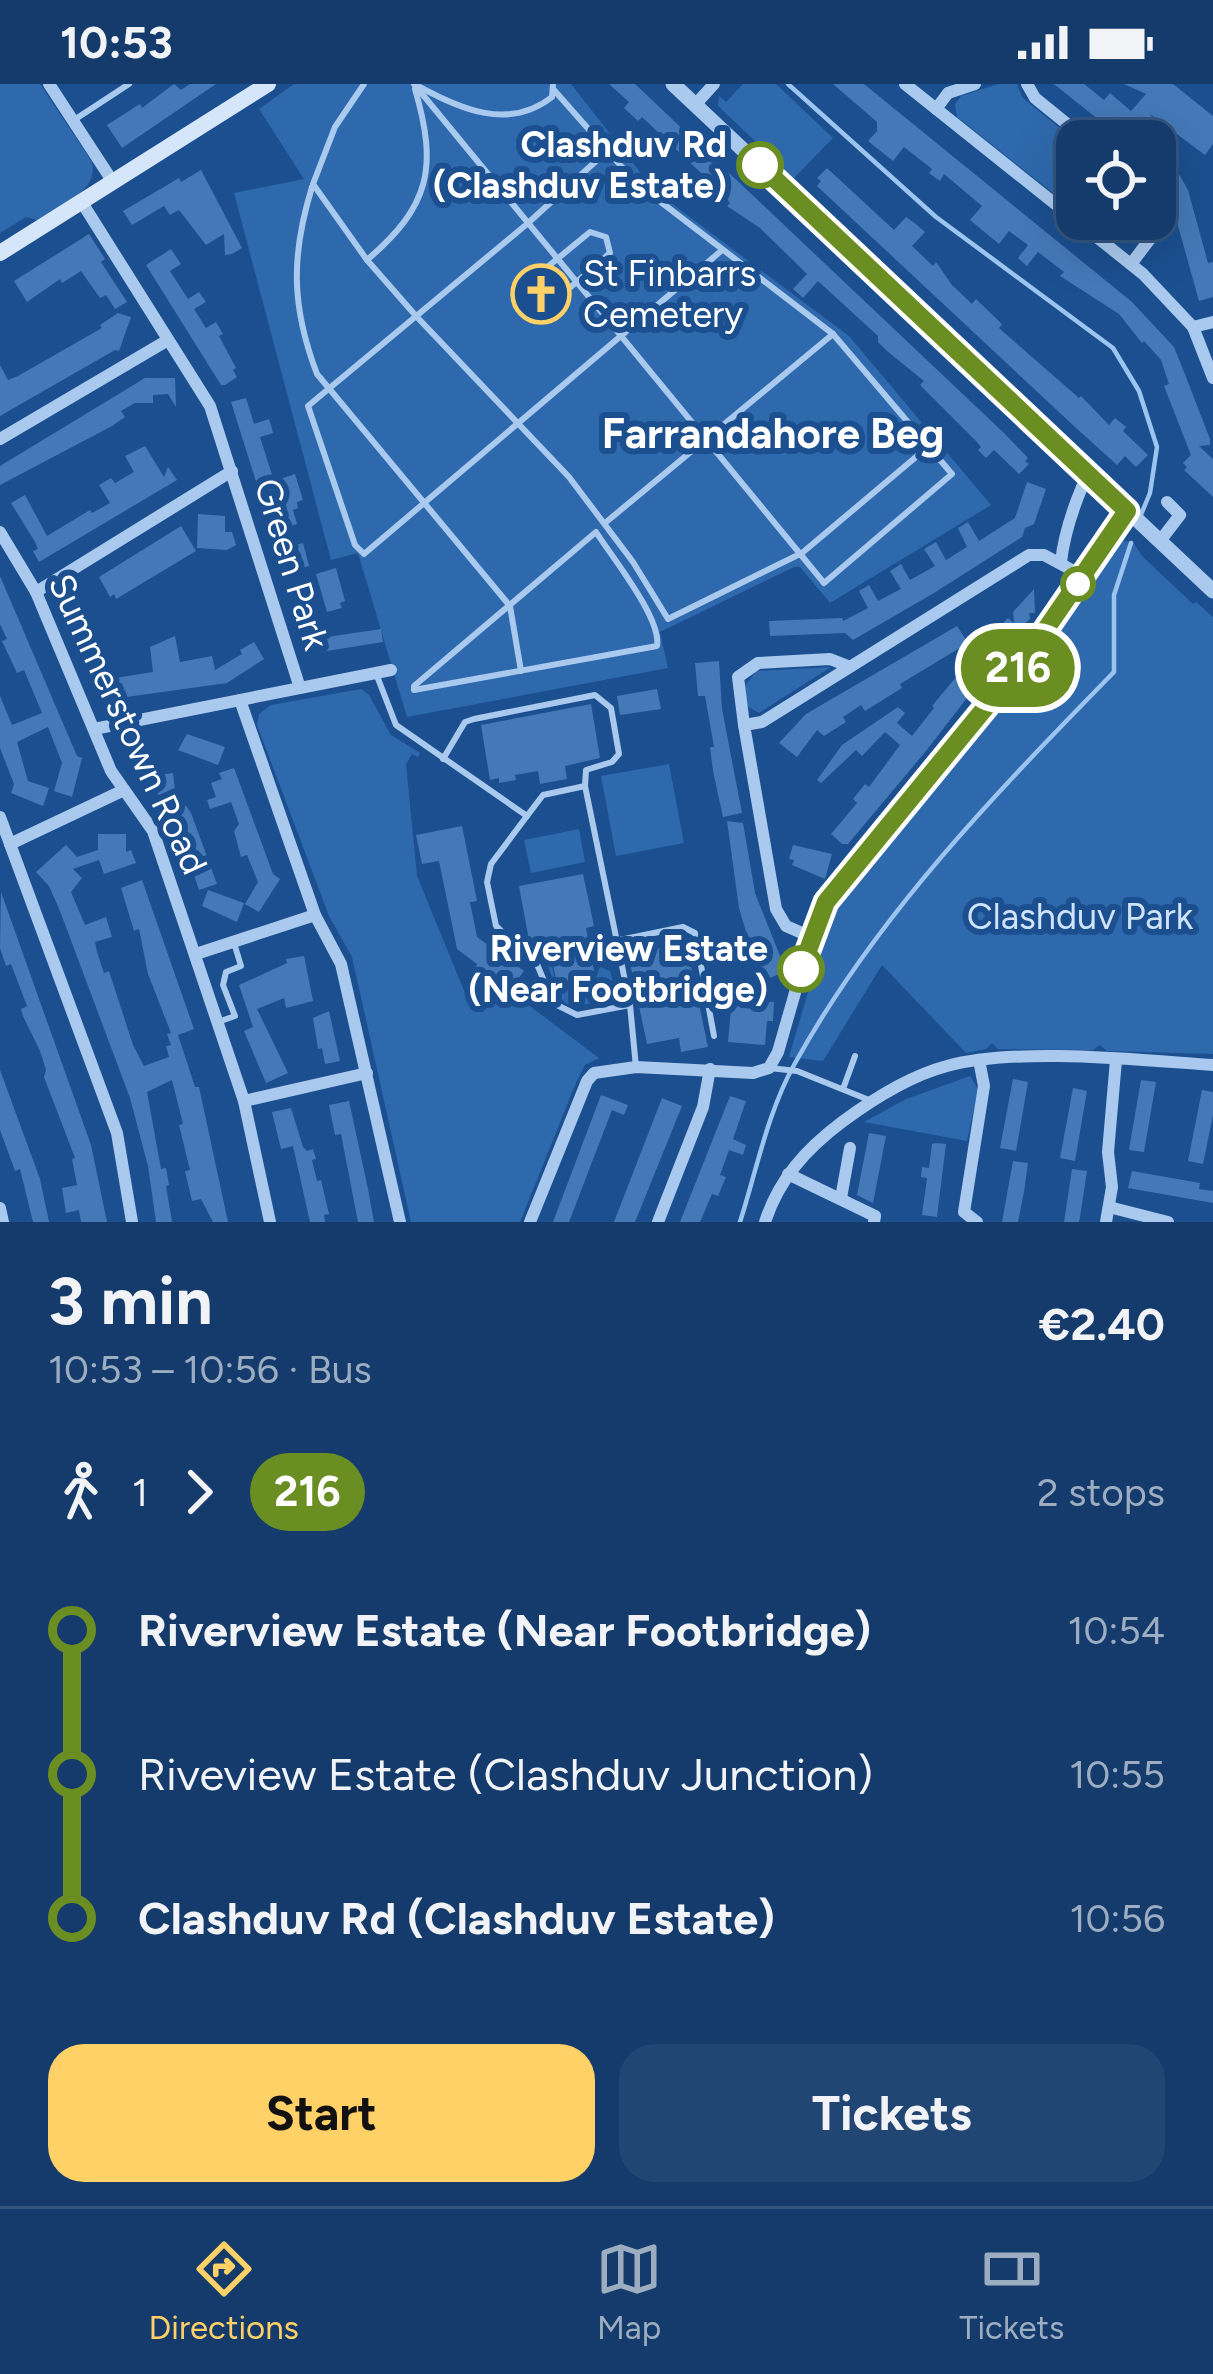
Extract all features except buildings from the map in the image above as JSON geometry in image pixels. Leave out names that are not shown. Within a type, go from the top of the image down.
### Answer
[{"type":"main road","points":[[0,253],[268,84]]},
{"type":"street","points":[[50,84],[113,182]]},
{"type":"street","points":[[674,84],[1213,591]]},
{"type":"street","points":[[695,105],[714,84]]},
{"type":"street","points":[[905,84],[1130,264],[1193,327],[1213,378]]},
{"type":"street","points":[[936,110],[948,93],[975,84]]},
{"type":"street","points":[[1028,84],[1035,98],[1062,120]]},
{"type":"street","points":[[81,201],[210,406],[232,471]]},
{"type":"street","points":[[1130,264],[1149,240]]},
{"type":"street","points":[[1193,327],[1213,322]]},
{"type":"street","points":[[0,440],[168,340]]},
{"type":"street","name":"Green Park","points":[[36,592],[232,471],[300,688]]},
{"type":"street","points":[[1061,562],[1062,534],[1076,511],[1082,487]]},
{"type":"street","points":[[1160,542],[1180,515],[1167,502]]},
{"type":"street","points":[[530,1222],[587,1081],[600,1070],[636,1066],[753,1073],[775,1069],[811,937],[826,902],[1026,658],[1083,576],[1134,517]]},
{"type":"street","name":"Summerstown Road","points":[[0,532],[36,592],[111,772],[153,831],[244,1101],[270,1222]]},
{"type":"street","points":[[744,725],[762,722],[1029,555],[1037,553],[1061,562],[1083,576]]},
{"type":"street","points":[[811,937],[787,926],[776,909],[738,677],[752,665],[830,659],[848,666]]},
{"type":"street","points":[[94,729],[391,670]]},
{"type":"street","points":[[240,700],[315,915],[339,958],[400,1222]]},
{"type":"street","points":[[10,844],[124,790]]},
{"type":"street","points":[[0,817],[117,1133],[132,1222]]},
{"type":"street","points":[[196,954],[315,915]]},
{"type":"street","points":[[977,1222],[964,1212],[984,1086],[979,1060]]},
{"type":"street","points":[[765,1222],[788,1174],[823,1137],[872,1102],[925,1073],[979,1060],[1213,1065]]},
{"type":"street","points":[[1116,1060],[1107,1214],[1168,1222]]},
{"type":"street","points":[[658,1222],[703,1107],[710,1069]]},
{"type":"street","points":[[244,1101],[368,1073]]},
{"type":"street","points":[[841,1198],[850,1148]]},
{"type":"street","points":[[788,1174],[875,1216],[874,1222]]},
{"type":"street","points":[[0,1208],[3,1222]]},
{"type":"lane","points":[[74,120],[129,84]]},
{"type":"lane","points":[[364,84],[335,127],[301,223],[294,278],[308,347],[328,391],[510,606],[521,671]]},
{"type":"lane","points":[[367,260],[408,219],[427,176],[427,138],[414,84]]},
{"type":"lane","points":[[414,84],[490,115],[534,109],[551,98],[553,87]]},
{"type":"lane","points":[[414,84],[824,583],[951,478],[833,334],[636,183],[553,87]]},
{"type":"lane","points":[[606,152],[308,406],[355,545],[364,554],[721,250]]},
{"type":"lane","points":[[313,184],[367,260],[416,316],[561,467],[668,619],[802,553],[929,446]]},
{"type":"lane","points":[[590,232],[606,237],[610,254],[576,281],[543,310],[525,307],[521,299],[524,287],[590,232]]},
{"type":"lane","points":[[596,532],[640,599],[660,643],[413,688],[605,524],[710,440],[833,334]]},
{"type":"lane","points":[[376,673],[396,724],[527,815]]},
{"type":"lane","points":[[443,759],[465,722],[474,718],[596,695],[611,708],[619,754],[612,762],[586,770],[585,786],[630,1005],[636,1066]]},
{"type":"lane","points":[[585,786],[543,795],[487,873],[496,926],[531,956],[549,996],[562,1011],[577,1015],[630,1005]]},
{"type":"lane","points":[[615,941],[683,927],[695,933],[714,1036]]},
{"type":"lane","points":[[218,1022],[235,1016],[223,985],[226,972],[241,965],[234,943]]},
{"type":"lane","points":[[843,1089],[855,1056]]},
{"type":"lane","points":[[775,1069],[797,1071],[872,1102]]},
{"type":"green space","points":[[0,84],[40,84],[92,162],[93,173],[83,190],[66,203],[37,220],[26,217],[0,233]]},
{"type":"green space","points":[[294,84],[571,84],[655,191],[849,336],[991,505],[830,603],[800,567],[794,567],[660,632],[668,668],[407,717],[358,553],[331,560],[234,193],[304,179],[259,109]]},
{"type":"green space","points":[[743,84],[776,84],[833,138],[794,178],[718,106],[719,96],[726,102]]},
{"type":"green space","points":[[998,84],[1017,84],[1023,98],[1056,125],[1056,195],[957,117],[955,104],[961,96]]},
{"type":"green space","name":"Clashduv Park","points":[[1121,541],[1133,542],[1193,604],[1213,617],[1213,1054],[1107,1051],[1100,1045],[1093,1050],[998,1049],[992,1043],[966,1053],[882,965],[823,1061],[789,1057],[832,910],[1019,683],[1101,560]]},
{"type":"green space","points":[[831,667],[759,713],[747,706],[745,686],[756,671]]},
{"type":"green space","points":[[361,689],[391,735],[420,753],[418,757],[412,754],[406,764],[417,876],[470,1005],[519,998],[599,1058],[585,1065],[576,1083],[520,1222],[411,1222],[352,957],[329,916],[257,725],[259,714],[271,705]]},
{"type":"green space","points":[[669,764],[684,843],[616,856],[601,776]]},
{"type":"green space","points":[[579,829],[585,862],[531,873],[524,840]]},
{"type":"green space","points":[[550,957],[556,984],[596,977],[600,967],[610,971],[614,998],[580,1005],[564,1002],[544,958]]},
{"type":"green space","points":[[970,1076],[978,1089],[967,1141],[864,1122],[906,1099]]},
{"type":"waterway","points":[[788,84],[936,217],[1113,348],[1139,391],[1157,447],[1150,493],[1140,517]]},
{"type":"waterway","points":[[740,1222],[785,1084],[826,1010],[941,858],[1114,672],[1114,595],[1131,543]]},
{"type":"bus line","name":"216","points":[[760,165],[1127,511],[1026,658],[826,902],[801,969]]},
{"type":"place","name":"Clashduv Rd (Clashduv Estate)","points":[[760,165]]},
{"type":"place","name":"St Finbarrs Cemetery","points":[[541,294]]},
{"type":"place","name":"Riverview Estate (Near Footbridge)","points":[[801,969]]},
{"type":"district","name":"Farrandahore Beg","points":[[773,433]]}]
